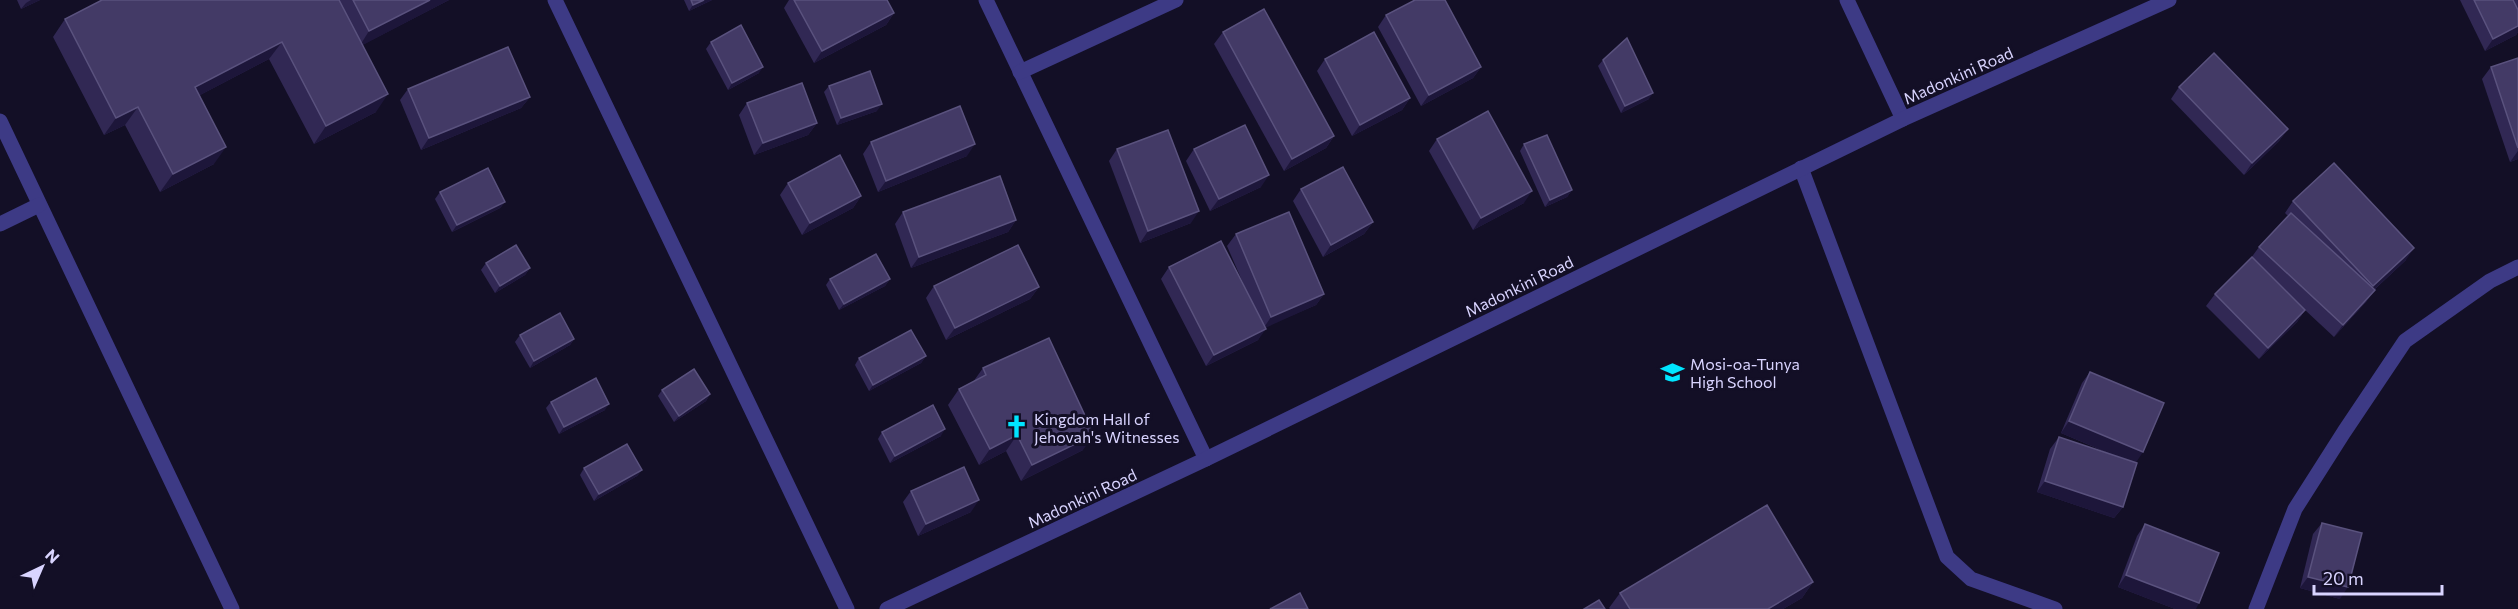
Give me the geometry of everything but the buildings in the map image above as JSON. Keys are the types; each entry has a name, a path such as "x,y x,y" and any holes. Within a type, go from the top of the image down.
{"street":[{"path":"555,0 847,609"},
{"path":"986,0 1206,459"},
{"path":"1020,72 1176,0"},
{"path":"1847,0 1903,119"},
{"name":"Madonkini Road","path":"887,609 1206,459 1903,119 2169,0"},
{"path":"0,121 232,609"},
{"path":"1801,168 1947,557 1971,579 2055,609"},
{"path":"0,224 39,205"},
{"path":"2256,609 2295,509 2405,341 2490,281 2518,267"}],"place":[{"name":"Mosi-oa-Tunya High School","path":"1672,372"},
{"name":"Kingdom Hall of Jehovah's Witnesses","path":"1016,427"}]}
